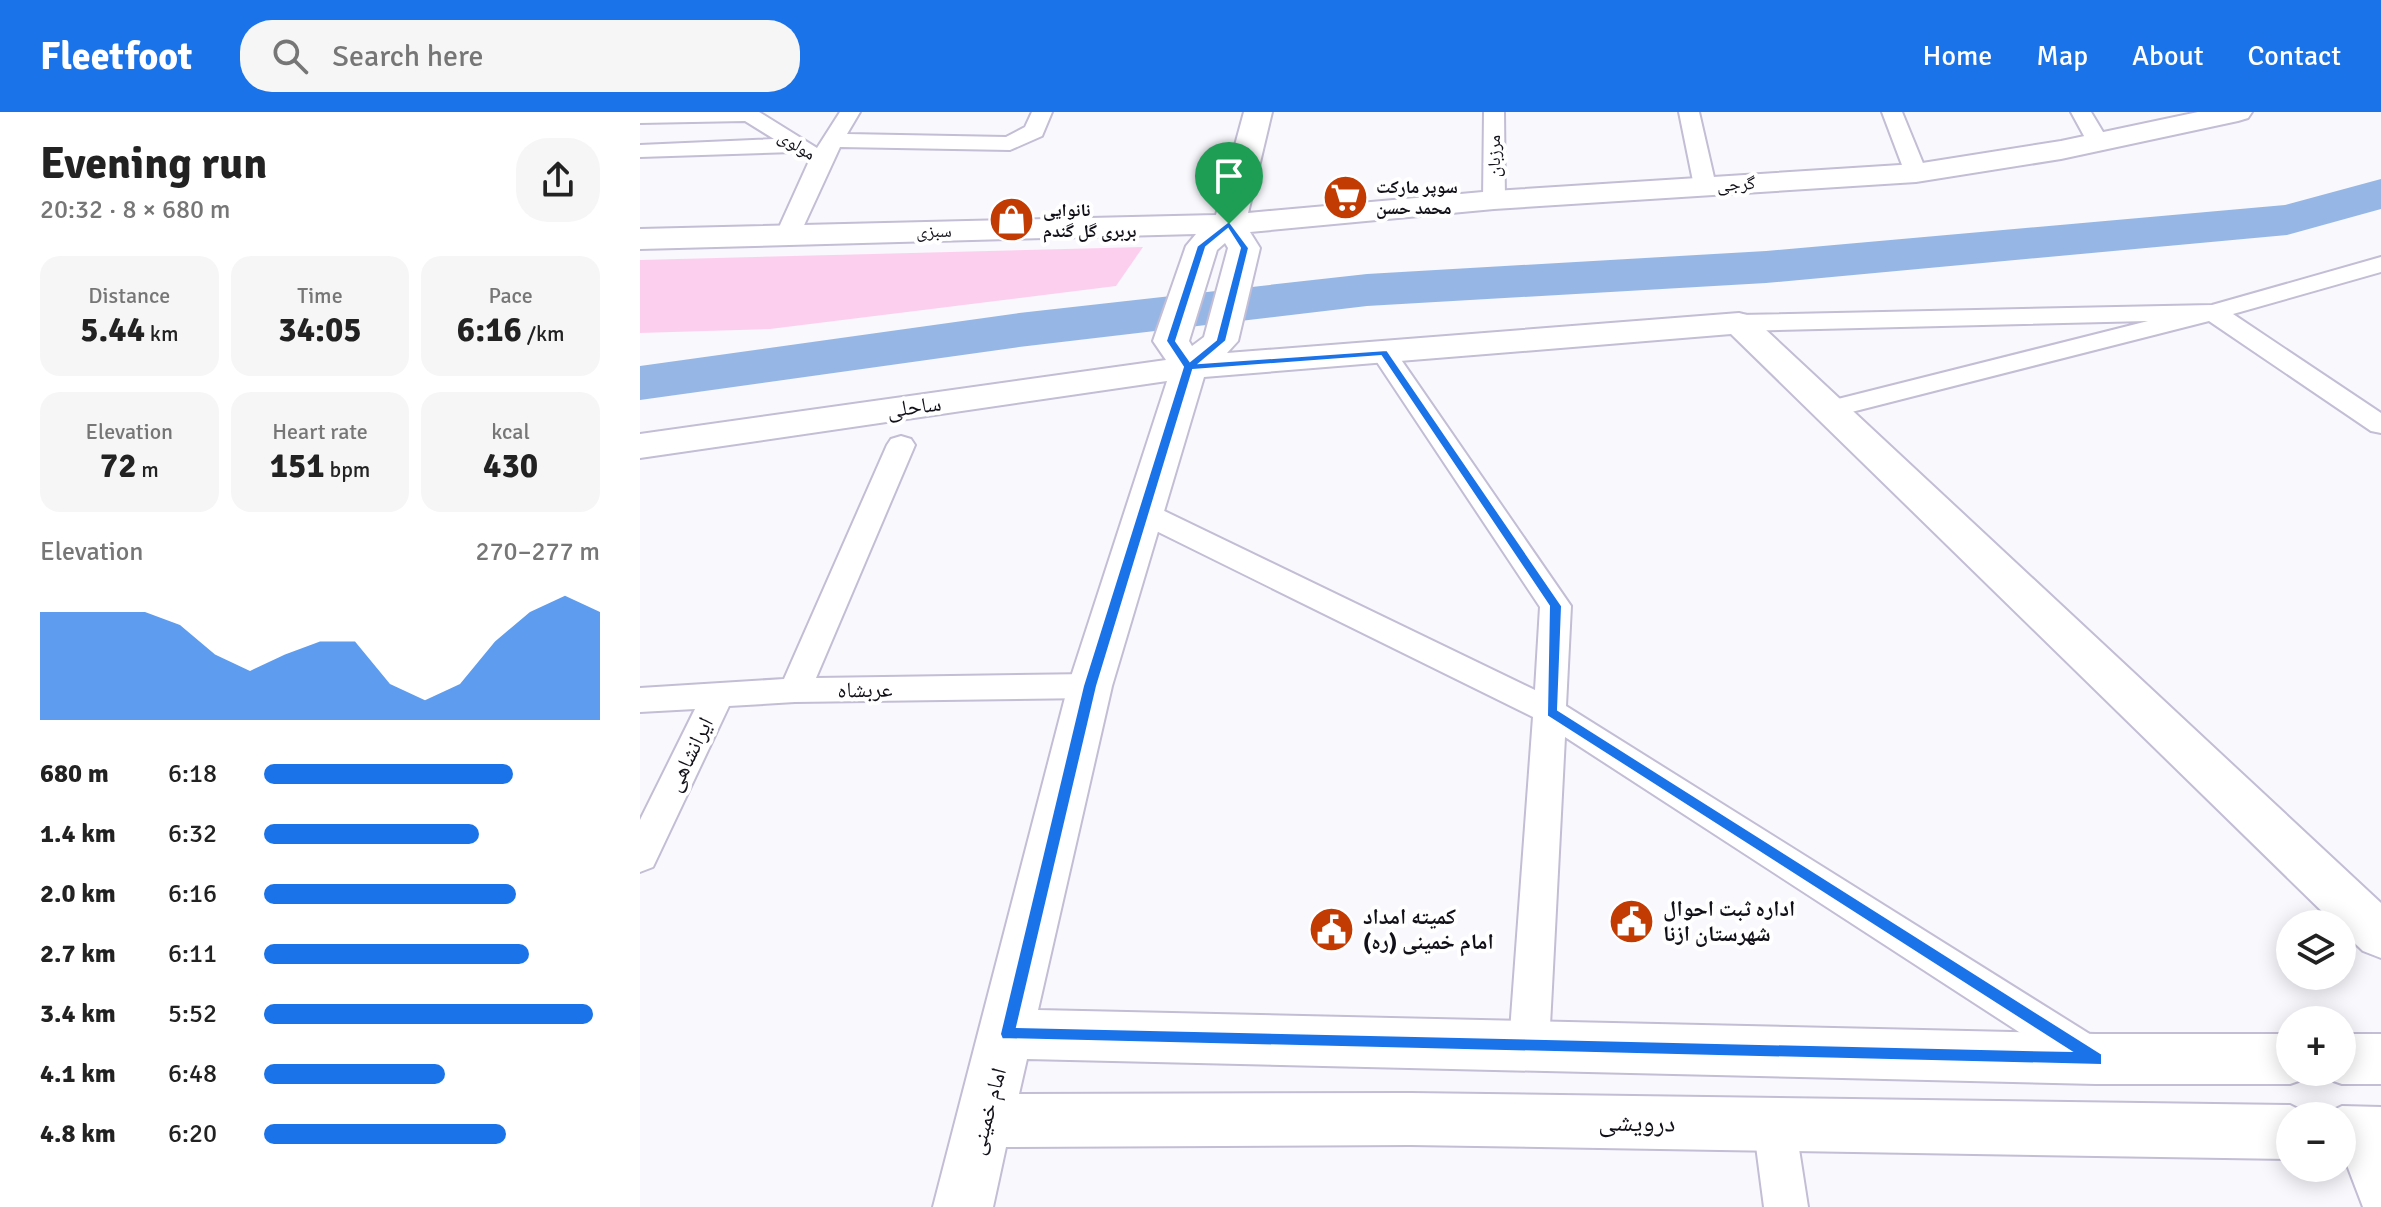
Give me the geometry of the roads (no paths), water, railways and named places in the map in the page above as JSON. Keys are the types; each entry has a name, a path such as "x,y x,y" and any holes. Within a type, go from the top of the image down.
{"main road":[{"path":"1193,350 1237,236 1258,112"},
{"name":"گرجی","path":"1237,236 1494,200 1916,173 2098,142 2238,112"},
{"name":"سبزی","path":"640,239 788,234 1237,236"},
{"path":"1193,350 1202,246 1237,236"},
{"path":"1739,323 2381,936"},
{"name":"ساحلی","path":"640,446 1193,350 1384,353 1739,323"},
{"name":"امام خمینی","path":"963,1207 1008,1034 1090,686 1193,350"},
{"path":"1008,1034 2096,1059 2276,1059"},
{"path":"2356,1059 2381,1059"},
{"name":"درویشی","path":"984,1121 1410,1119 2276,1132"}],"street":[{"path":"827,149 850,112"},
{"path":"827,149 1010,144 1034,131 1042,112"},
{"name":"مرزبان","path":"1494,112 1494,200"},
{"path":"1689,112 1705,186"},
{"path":"1892,112 1916,173"},
{"path":"2081,112 2098,142"},
{"path":"640,117 746,113"},
{"name":"مولوی","path":"746,113 798,145 827,149 788,234"},
{"path":"640,151 798,145"},
{"path":"1832,409 2213,312 2381,264"},
{"path":"1739,323 2213,312 2381,425"},
{"path":"1384,353 1556,606 1529,1045"},
{"path":"795,690 901,445"},
{"path":"1144,513 1551,712 2096,1059"},
{"name":"عربشاه","path":"640,700 795,690 1090,686"},
{"name":"ایرانشاهی","path":"640,857 718,694"},
{"path":"1774,1123 1786,1207"},
{"path":"2360,1134 2381,1199"}],"waterway":[{"path":"640,383 1019,330 1367,290 1766,267 2287,220 2381,194"}],"place":[{"name":"سوپر مارکت محمد حسن","path":"1345,197"},
{"name":"نانوایی بربری گل گندم","path":"1012,220"},
{"name":"اداره ثبت احوال شهرستان ازنا","path":"1632,921"},
{"name":"کمیته امداد امام خمینی (ره)","path":"1332,929"}]}
